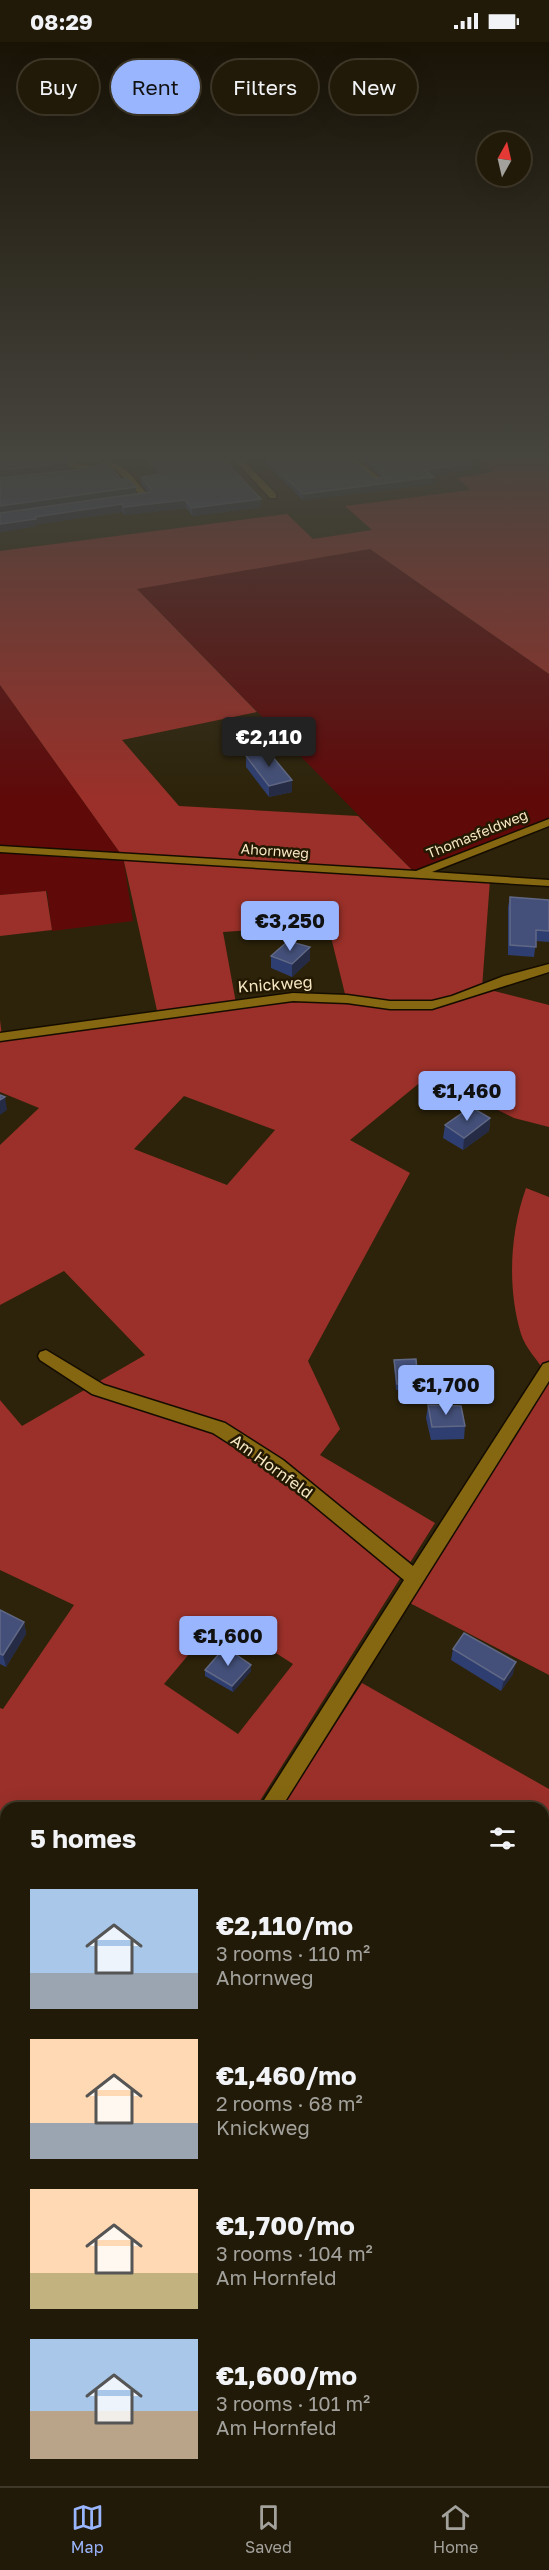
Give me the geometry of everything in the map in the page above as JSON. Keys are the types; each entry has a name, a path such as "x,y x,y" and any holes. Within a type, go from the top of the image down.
{"street":[{"name":"Thomasfeldweg","path":"417,875 549,822"},
{"name":"Ahornweg","path":"0,849 549,883"},
{"name":"Knickweg","path":"0,1037 293,997 347,999 390,1005 432,1005 456,999 508,979 549,968"},
{"name":"Am Hornfeld","path":"46,1356 98,1390 219,1428 277,1465 415,1578"},
{"path":"273,1802 549,1368"}],"shaded area":[{"path":"0,569 253,569 137,589 257,712 122,740 179,806 358,816 417,875 490,880 482,988 549,1005 549,1127 514,1118 428,1076 350,1140 410,1173 308,1361 340,1429 320,1455 435,1523 259,1802 0,1802 0,1708 3,1709 74,1605 0,1570 0,1400 22,1426 145,1355 64,1271 0,1305 0,1145 39,1108 0,1092 0,1020 2,1036 158,1015 123,857 0,685","holes":["328,925 346,998 236,1003 223,932","184,1096 275,1130 227,1185 134,1149","220,1617 293,1664 238,1734 164,1684"]},
{"path":"250,569 399,569 549,674 549,822 417,875 136,588"},
{"path":"399,569 549,569 549,674"},
{"path":"0,685 123,857 133,921 52,931 47,891 0,895"},
{"path":"46,891 52,930 0,936 0,895"},
{"path":"526,1188 549,1197 549,1675 402,1599 546,1373 523,1339 514,1298 512,1260 516,1223"},
{"path":"362,1683 549,1789 549,1802 285,1802"}],"building":[{"path":"267,750 292,780 269,786 246,756"},
{"path":"510,897 549,900 549,931 536,930 536,947 510,945"},
{"path":"288,941 310,947 292,964 271,956"},
{"path":"471,1107 490,1118 464,1138 445,1125"},
{"path":"416,1359 418,1384 397,1384 394,1360"},
{"path":"428,1405 461,1406 465,1426 432,1427"},
{"path":"0,1610 24,1622 3,1655 0,1654"},
{"path":"464,1633 516,1662 504,1680 453,1649"},
{"path":"225,1647 251,1665 232,1686 205,1670"}]}
